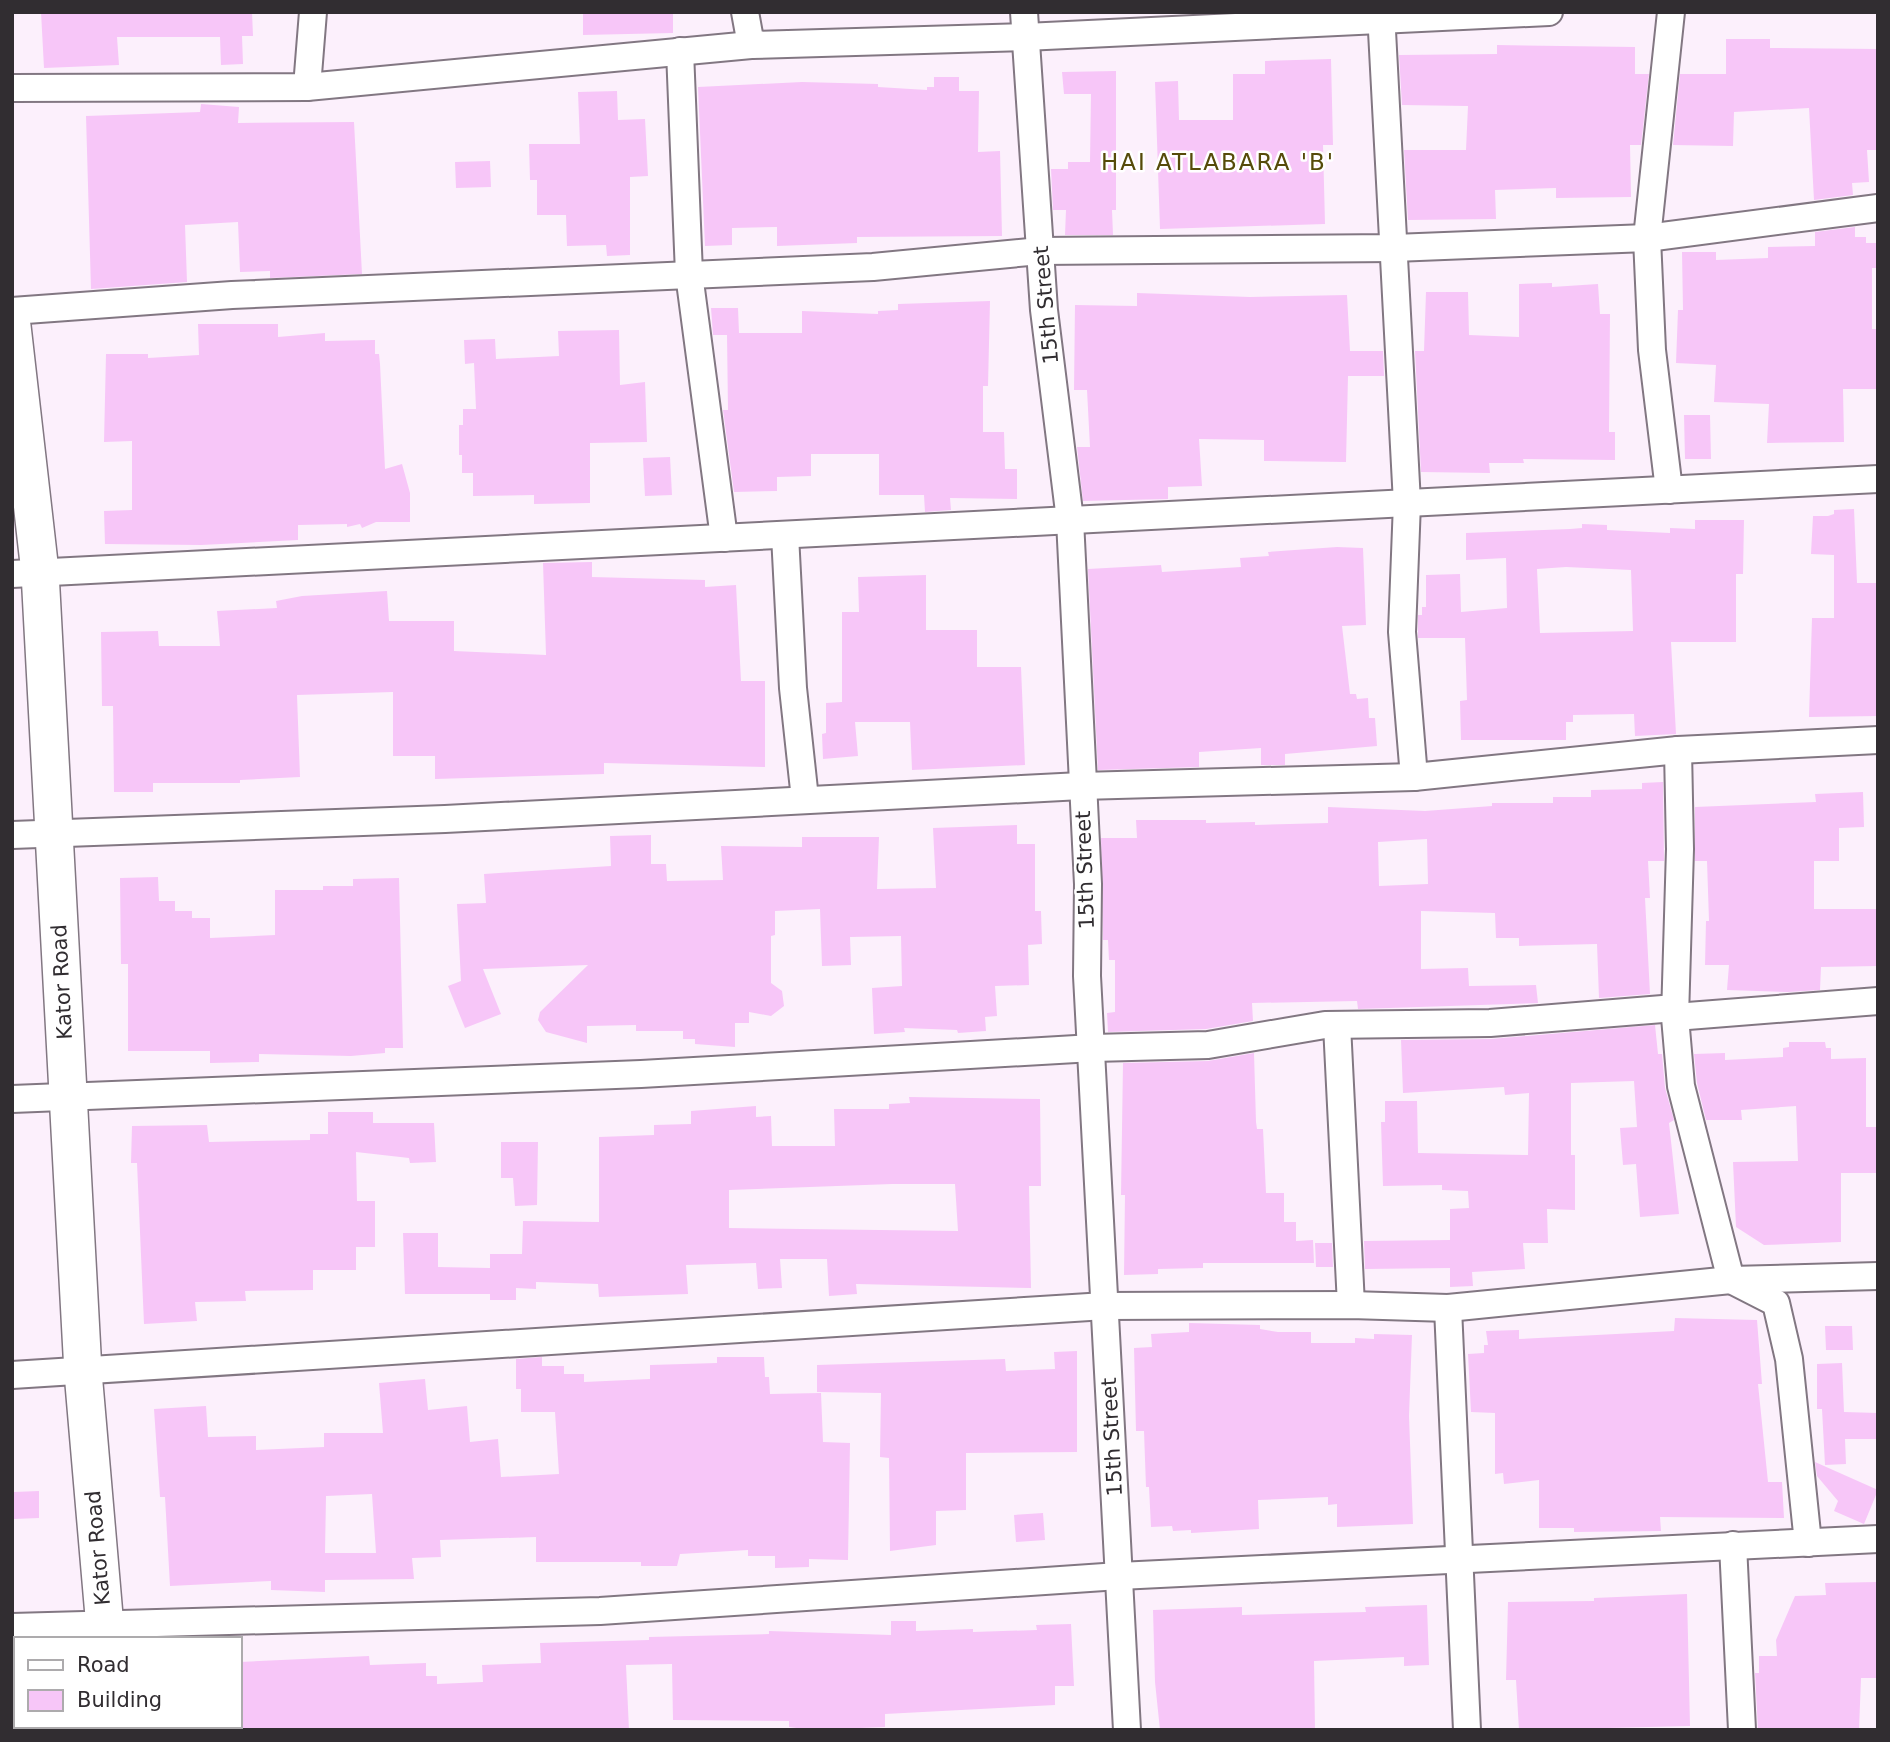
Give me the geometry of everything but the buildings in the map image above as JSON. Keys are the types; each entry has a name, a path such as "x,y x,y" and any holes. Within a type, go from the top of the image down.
{"main road":[{"name":"Kator Road","path":"12,326 26,573 54,834 83,1372 105,1632"}],"street":[{"path":"307,87 313,12"},
{"path":"745,12 751,45"},
{"path":"12,88 307,87 680,51 1025,25 1549,12"},
{"path":"1669,490 1652,350 1647,238 1671,12"},
{"path":"1382,17 1407,503 1402,632 1414,777"},
{"name":"15th Street","path":"1025,25 1044,310 1070,520 1105,1306 1128,1730"},
{"path":"680,51 690,274 724,538"},
{"path":"12,311 232,295 873,267 1041,251 1394,248 1647,238 1878,208"},
{"path":"26,573 1878,479"},
{"path":"785,535 793,688 805,799"},
{"path":"12,835 446,819 1081,786 1414,777 1678,750 1878,740"},
{"path":"1678,750 1680,849 1675,1013 1681,1086 1731,1280 1776,1303 1789,1359 1808,1543"},
{"path":"12,1100 641,1074 1093,1048 1208,1045 1337,1025 1490,1023 1878,1001"},
{"path":"1337,1025 1351,1305"},
{"path":"12,1375 1105,1306 1351,1305 1448,1308 1731,1280 1878,1276"},
{"path":"1448,1308 1467,1730"},
{"path":"12,1627 105,1632 600,1611 1119,1576 1878,1539"},
{"path":"1733,1545 1742,1730"}],"district":[{"name":"HAI ATLABARA 'B'","path":"1218,162"}]}
